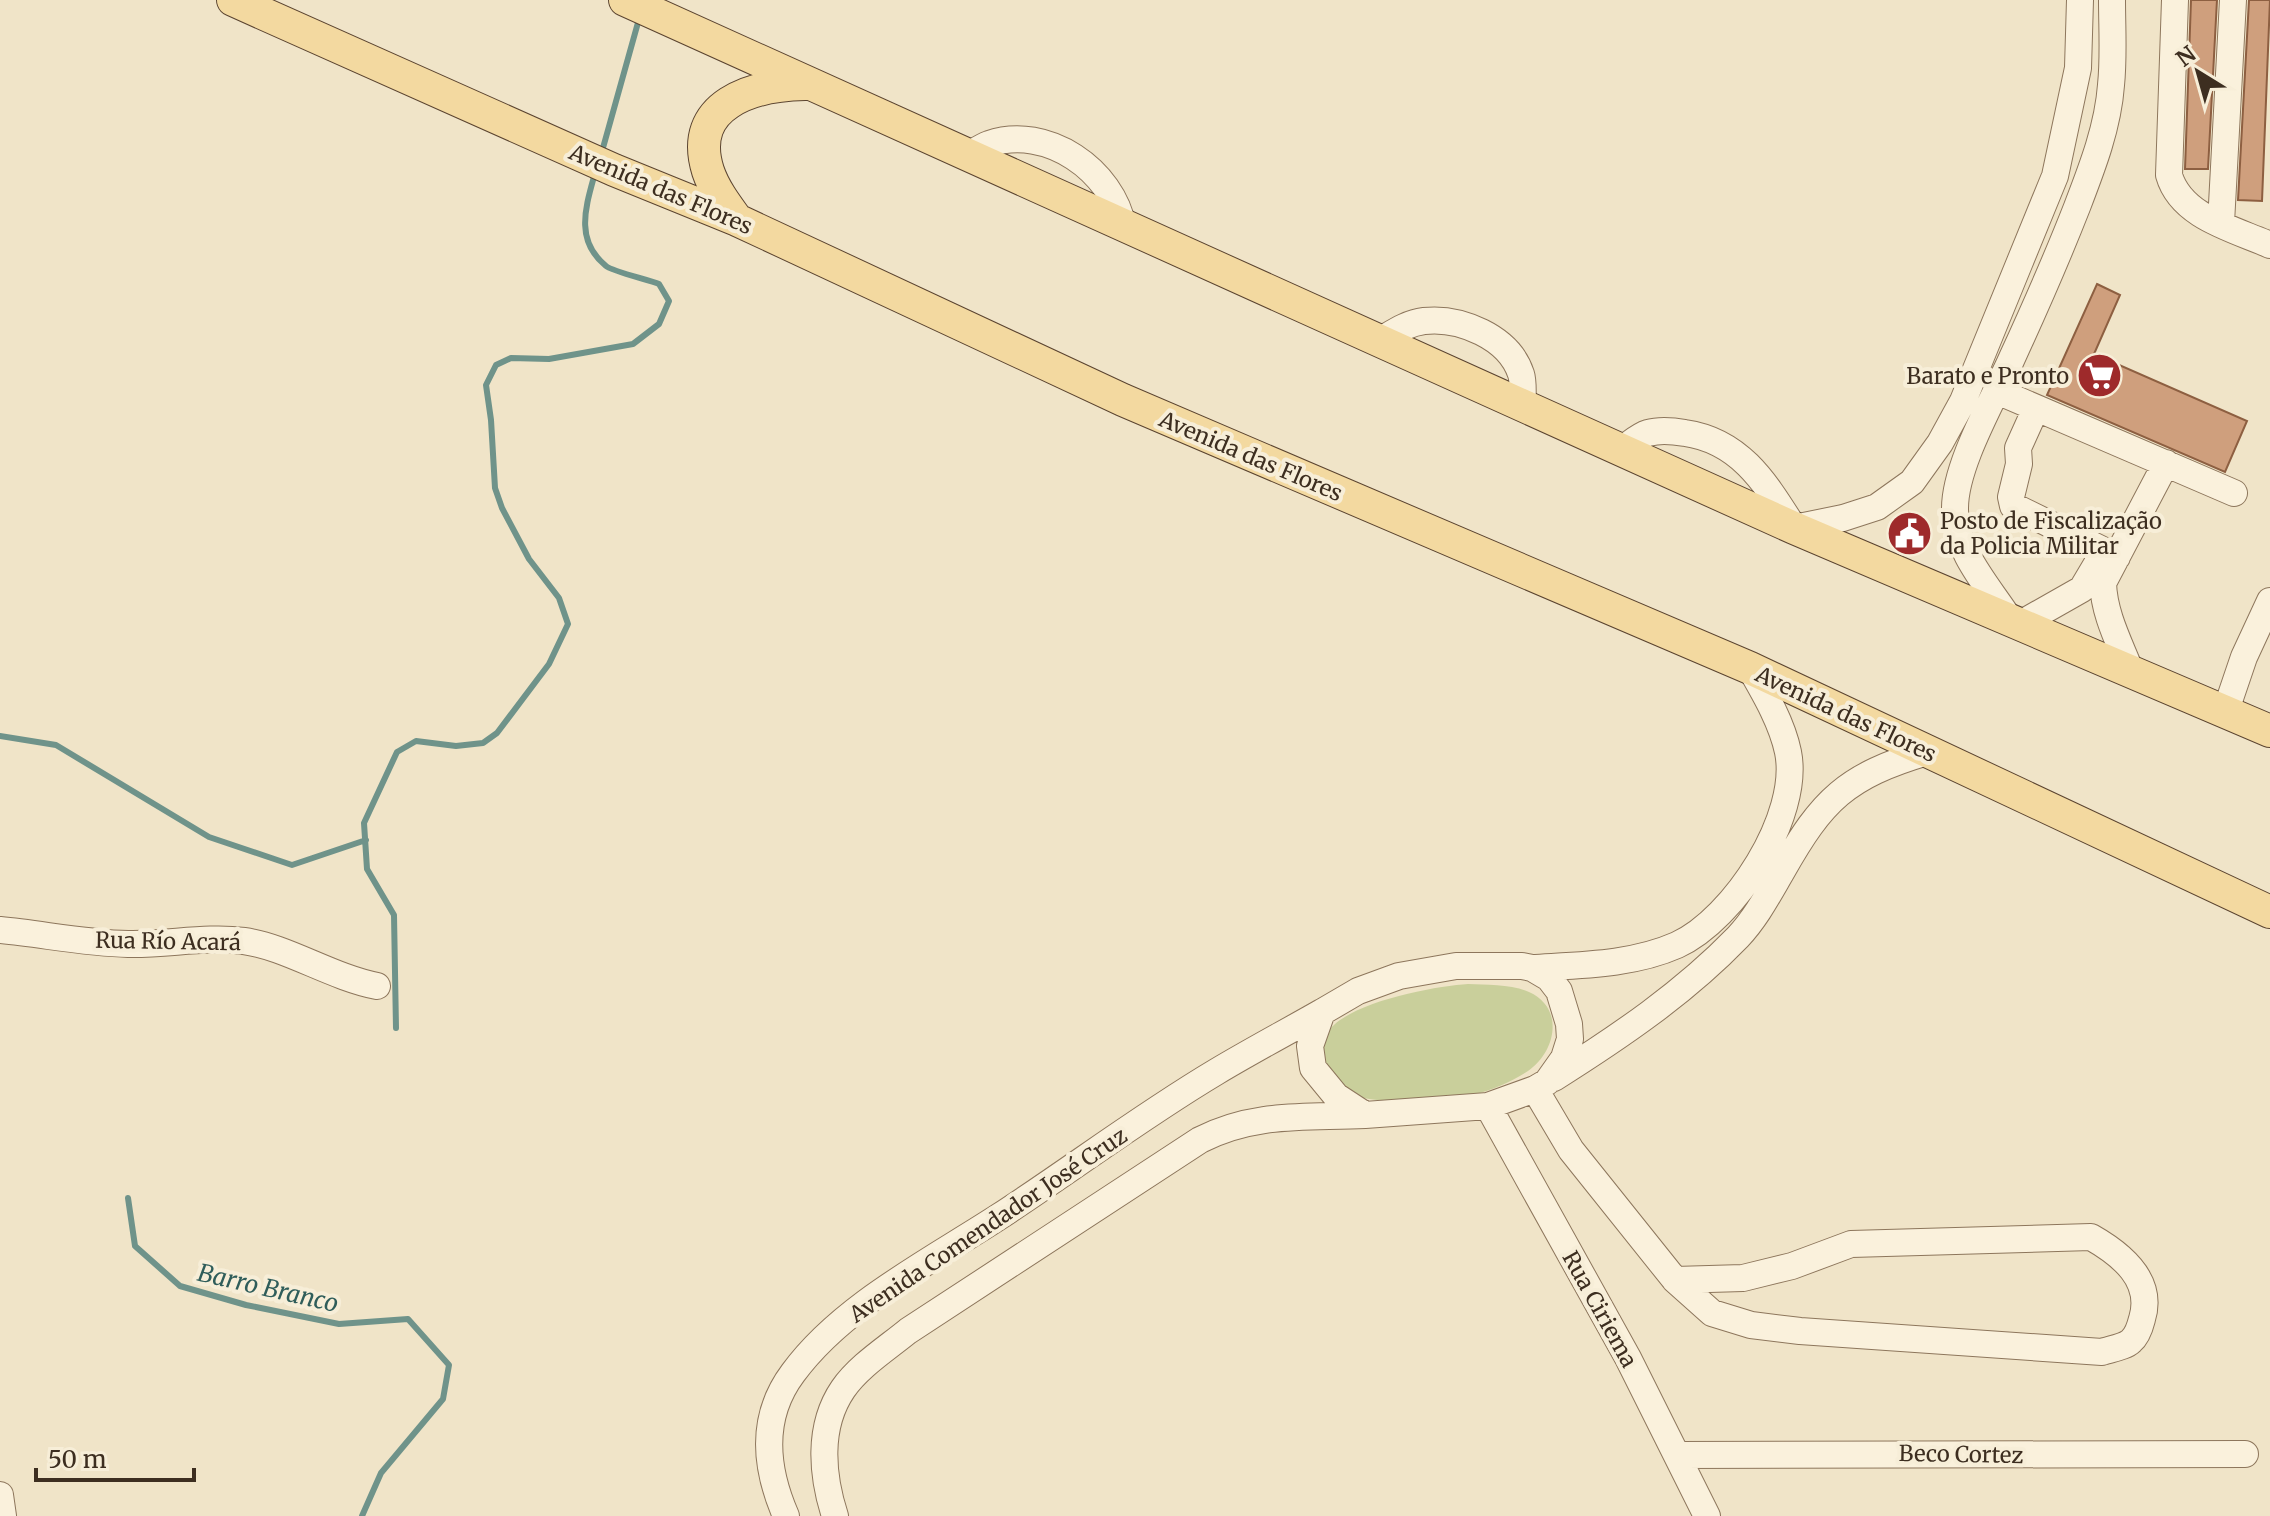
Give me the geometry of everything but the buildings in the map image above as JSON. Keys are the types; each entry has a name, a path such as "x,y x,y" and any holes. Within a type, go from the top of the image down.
{"main road":[{"name":"Avenida das Flores","path":"233,0 614,170 737,220 1123,400 1750,668 2263,906"},
{"path":"625,0 805,84 1794,528 2270,731"},
{"path":"737,220 708,172 704,151 711,121 723,105 741,94 780,84 805,84"}],"street":[{"path":"1621,450 1647,433 1664,431 1714,440 1737,454 1757,472 1794,528 1877,507 1912,482 1940,443 1963,401 2055,176 2078,68 2080,0"},
{"path":"2111,554 2082,589 2015,620 1971,562 1959,533 1955,490 2052,273 2100,142 2111,86 2112,0"},
{"path":"2175,0 2169,175 2176,192 2187,205 2270,245"},
{"path":"2221,223 2233,0"},
{"path":"967,156 990,144 1008,141 1035,143 1062,150 1103,181 1120,210 1123,227"},
{"path":"1379,341 1408,325 1423,321 1455,322 1471,327 1495,341 1514,362 1521,375 1523,405"},
{"path":"1997,391 2234,493"},
{"path":"2036,408 2018,448 2019,464 2011,497 2013,506 2111,554"},
{"path":"2130,670 2103,597 2103,583 2111,554 2158,460"},
{"path":"2226,710 2244,657 2270,601"},
{"path":"1532,968 1601,963 1644,956 1675,946 1712,923 1734,899 1770,841 1788,784 1788,754 1784,739 1750,668"},
{"path":"1541,1086 1631,1029 1708,966 1739,936 1759,911 1817,814 1835,796 1884,766 1927,752"},
{"name":"Rua Río Acará","path":"0,930 124,944 211,939 248,941 336,976 377,986"},
{"name":"Avenida Comendador José Cruz","path":"778,1514 767,1453 775,1408 792,1374 820,1342 873,1299 1181,1094 1358,991 1399,976 1456,966 1532,968"},
{"path":"1532,968 1549,978 1559,991 1569,1024 1570,1039 1564,1058 1541,1086"},
{"path":"1322,1012 1310,1046 1313,1068 1336,1096 1365,1115"},
{"path":"1541,1086 1571,1150 1675,1280 1712,1313 1751,1325 1800,1331 2102,1352 2130,1343 2139,1330 2146,1309 2143,1286 2134,1270 2113,1250 2091,1237 1851,1244 1792,1266 1743,1278 1675,1280"},
{"name":"Avenida Comendador José Cruz","path":"835,1516 823,1459 828,1424 842,1390 867,1363 908,1331 1200,1140 1221,1129 1279,1116 1365,1115 1488,1106 1541,1086"},
{"name":"Rua Ciriema","path":"1488,1106 1628,1358 1707,1516"},
{"name":"Beco Cortez","path":"1678,1455 2245,1454"},
{"path":"0,1495 3,1516"}],"green space":[{"path":"1468,984 1522,989 1540,999 1548,1008 1552,1019 1550,1042 1538,1063 1528,1071 1487,1091 1464,1097 1393,1102 1348,1095 1319,1059 1326,1035 1350,1014 1391,998"}],"waterway":[{"path":"601,155 639,19"},
{"path":"396,1028 394,915 367,869 364,823 397,752 416,741 456,746 483,743 497,733 549,664 568,624 559,598 529,559 495,488 486,385 496,365 511,358 549,359 633,344 659,324 669,301 659,284 609,268 596,256 586,234 585,222 595,173"},
{"path":"0,736 56,745 209,837 292,865 366,840"},
{"name":"Barro Branco","path":"128,1198 135,1246 180,1286 246,1305 339,1324 408,1319 449,1365 443,1399 381,1473 362,1516"}],"place":[{"name":"Barato e Pronto","path":"2100,376"},
{"name":"Posto de Fiscalização da Policia Militar","path":"1909,534"}]}
